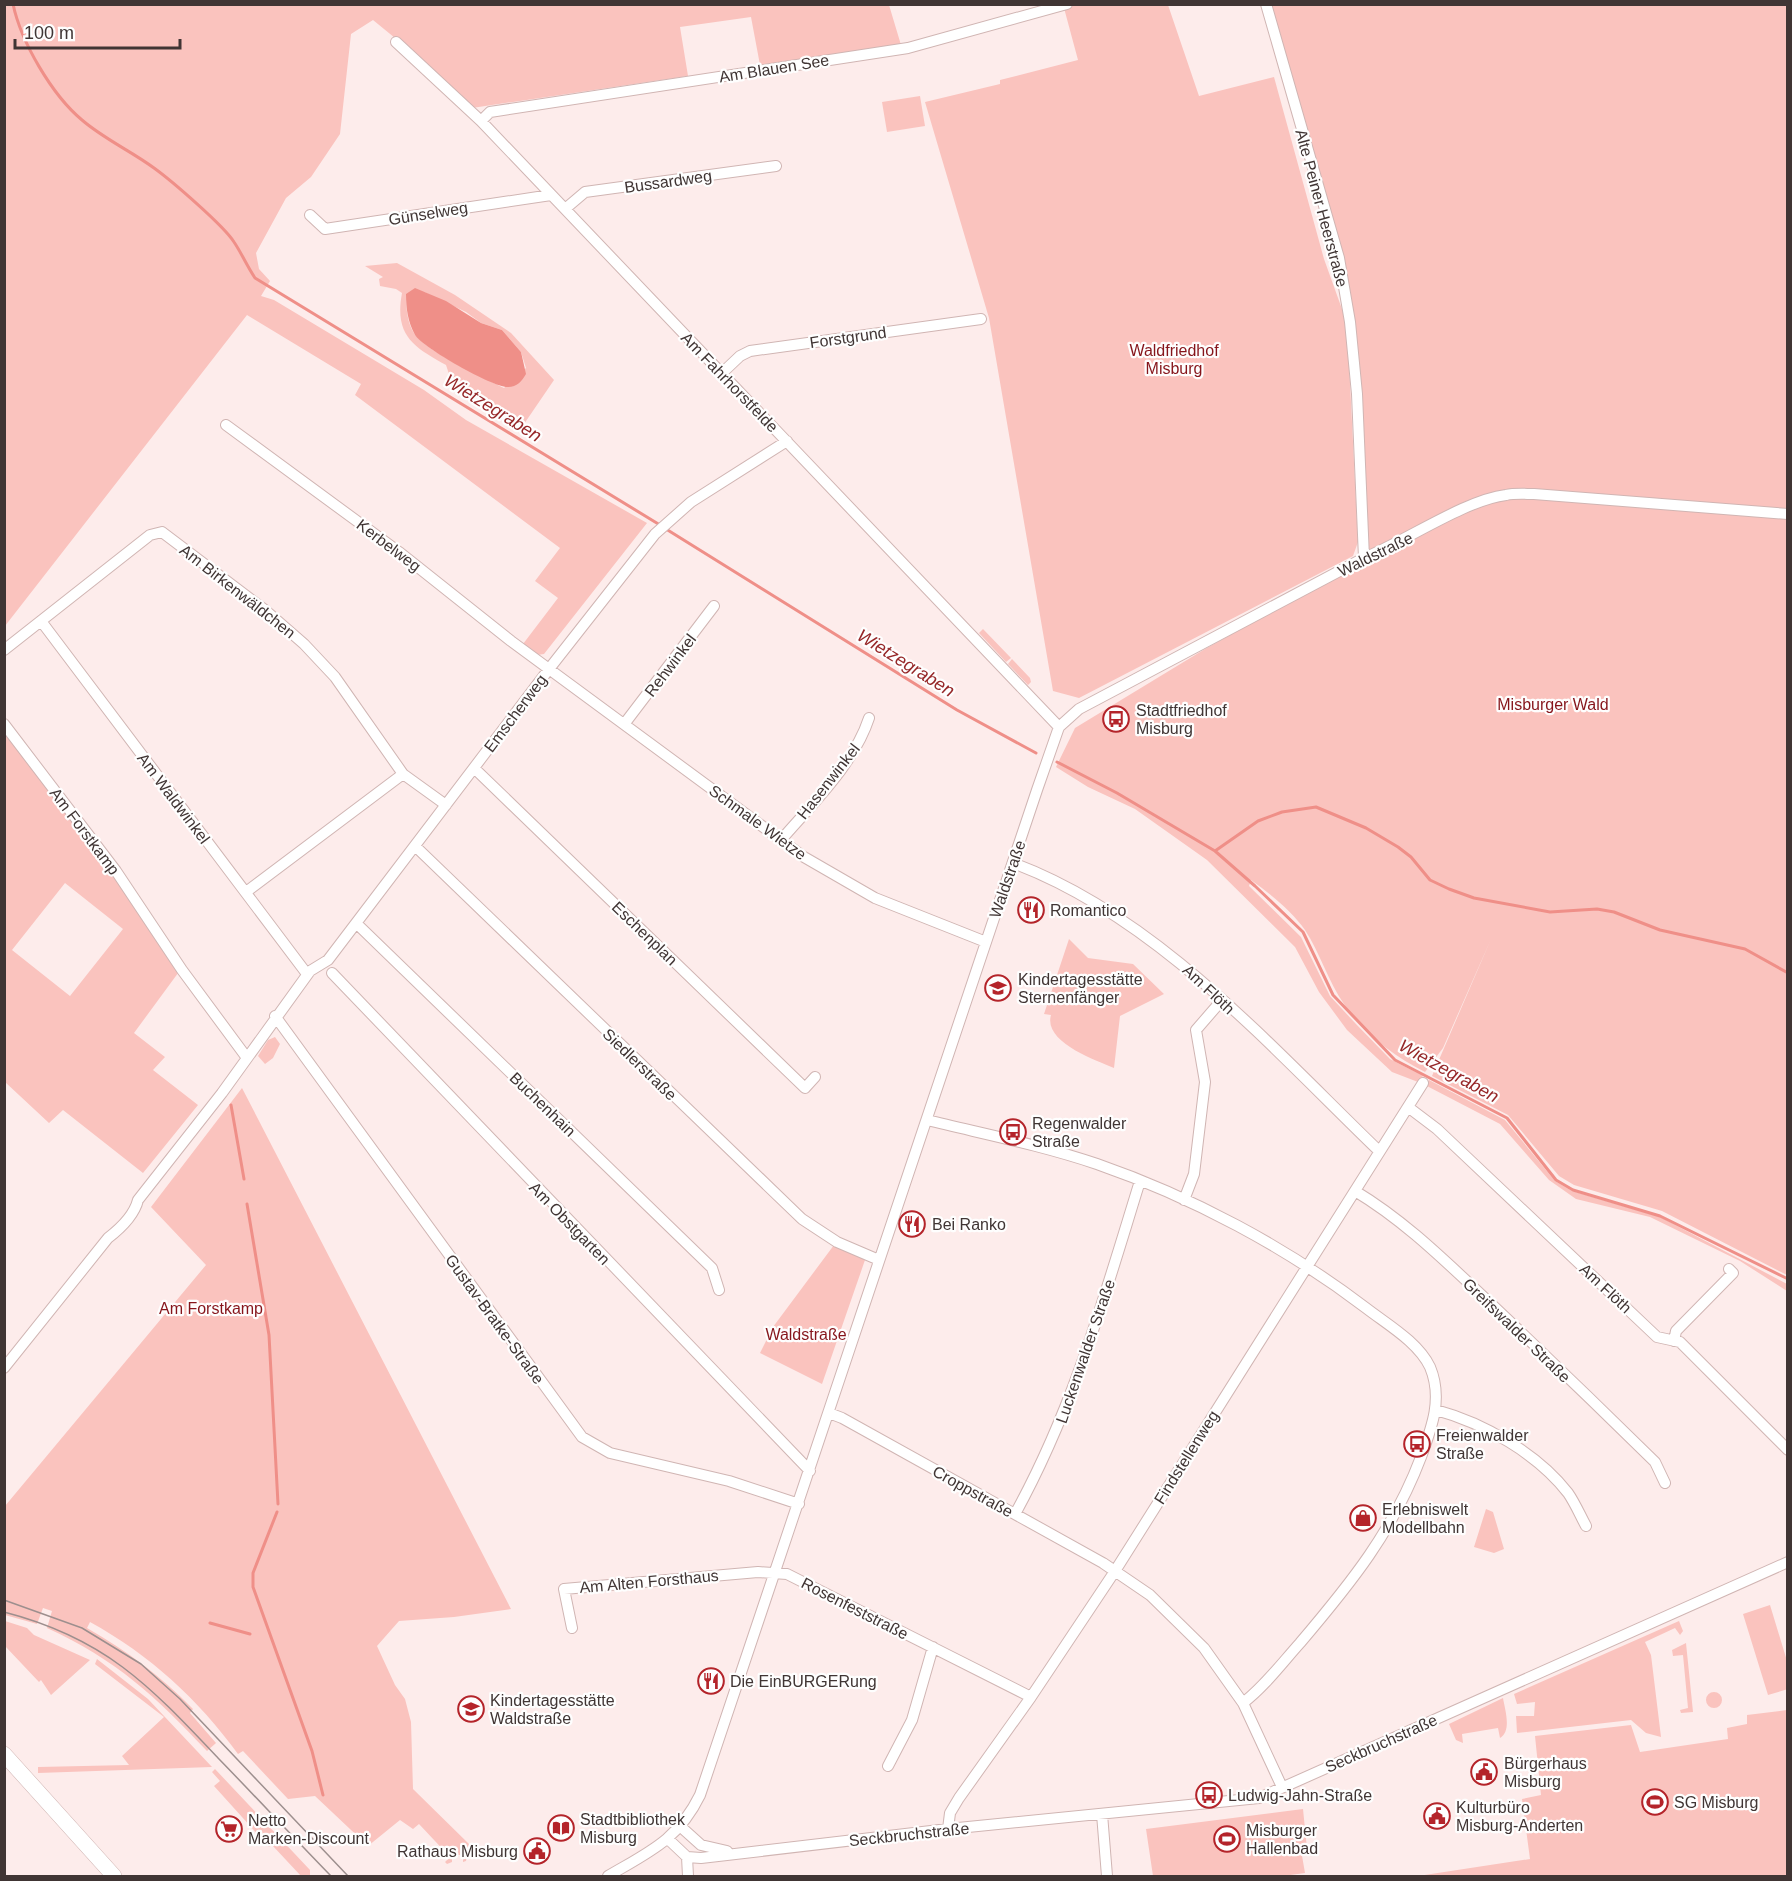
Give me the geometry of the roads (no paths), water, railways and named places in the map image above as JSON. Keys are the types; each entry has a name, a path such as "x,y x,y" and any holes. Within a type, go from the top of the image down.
{"main road":[{"path":"6,1759 114,1876"}],"street":[{"name":"Am Blauen See","path":"480,121 490,112 908,48 1067,4"},
{"name":"Alte Peiner Heerstraße","path":"1266,4 1341,268 1350,322 1357,394 1364,558"},
{"name":"Am Fahrhorstfelde","path":"396,42 480,121 1059,727"},
{"name":"Bussardweg","path":"565,209 585,192 776,166"},
{"name":"Günselweg","path":"310,215 326,229 551,195"},
{"name":"Forstgrund","path":"722,373 750,351 981,319"},
{"name":"Kerbelweg","path":"226,425 399,552 549,669"},
{"name":"Emscherweg","path":"275,1016 307,974 328,960 357,924 549,669 658,531 721,480 787,441"},
{"name":"Waldstraße","path":"608,1876 668,1839 681,1827 700,1795 1059,727 1079,709 1364,558 1389,548 1479,502 1505,495 1534,494 1788,514"},
{"name":"Am Birkenwäldchen","path":"41,621 150,535 162,532 269,613 304,644 335,677 403,774 446,804"},
{"name":"Rehwinkel","path":"625,723 714,606"},
{"path":"4,650 41,621"},
{"name":"Am Waldwinkel","path":"41,621 307,974"},
{"name":"Schmale Wietze","path":"549,669 828,872 875,898 986,942"},
{"name":"Hasenwinkel","path":"781,840 847,759 864,734 869,718"},
{"name":"Am Forstkamp","path":"4,724 116,871 182,970 247,1058"},
{"name":"Eschenplan","path":"474,768 805,1088 816,1077"},
{"path":"246,892 403,774"},
{"name":"Siedlerstraße","path":"415,846 801,1219 837,1242 879,1260"},
{"name":"Am Flöth","path":"1013,863 1072,890 1185,966 1379,1150"},
{"name":"Buchenhain","path":"357,924 712,1268 719,1290"},
{"name":"Am Obstgarten","path":"332,973 810,1471"},
{"path":"1184,1200 1194,1174 1205,1082 1196,1030 1222,1000"},
{"path":"6,1362 108,1238 121,1228 136,1208 138,1200 247,1058 275,1016"},
{"name":"Gustav-Bratke-Straße","path":"275,1016 582,1437 610,1453 729,1481 799,1504"},
{"name":"Findstellenweg","path":"948,1829 950,1813 959,1798 1031,1697 1115,1571 1423,1083"},
{"name":"Am Flöth","path":"1408,1107 1437,1129 1657,1336 1680,1342 1788,1450"},
{"path":"927,1120 1056,1151 1140,1181 1184,1200 1307,1267 1352,1297 1415,1346 1430,1367 1435,1385 1436,1410 1413,1480 1376,1548 1336,1602 1266,1681 1243,1703"},
{"name":"Luckenwalder Straße","path":"1016,1514 1050,1448 1076,1385 1140,1181"},
{"name":"Greifswalder Straße","path":"1355,1191 1389,1210 1527,1337 1655,1462 1665,1483"},
{"path":"1674,1341 1676,1331 1733,1273 1729,1269"},
{"path":"1436,1410 1476,1425 1536,1462 1569,1495 1586,1526"},
{"name":"Croppstraße","path":"829,1413 1016,1514 1115,1571 1150,1595 1204,1648 1243,1703 1282,1787"},
{"name":"Seckbruchstraße","path":"687,1857 717,1857 735,1853 948,1829 1250,1800 1788,1562"},
{"name":"Am Alten Forsthaus","path":"572,1628 564,1589 758,1572 776,1573"},
{"name":"Rosenfeststraße","path":"776,1573 787,1574 1031,1697"},
{"path":"888,1766 912,1720 933,1647"},
{"path":"1102,1814 1107,1876"},
{"name":"Seckbruchstraße","path":"681,1827 701,1845 735,1853"},
{"path":"668,1839 687,1857 688,1876"}],"waterway":[{"name":"Wietzegraben","path":"13,4 30,51 60,97 82,120 154,168 197,204 237,246 255,278 660,525"},
{"name":"Wietzegraben","path":"666,529 957,710 1036,753"},
{"name":"Wietzegraben","path":"1057,762 1117,793 1215,851 1303,932 1333,995 1395,1060 1507,1118 1556,1180 1573,1190 1660,1216 1788,1279"},
{"path":"1215,851 1258,821 1282,812 1316,807 1366,828 1411,857 1430,880 1474,898 1550,912 1597,909 1614,912 1660,930 1745,949 1788,973"},
{"path":"231,1105 244,1179"},
{"path":"247,1204 269,1335 278,1504"},
{"path":"277,1512 253,1573 253,1587 312,1751 323,1795"},
{"path":"210,1623 250,1634"}],"tram line":[{"path":"4,1600 82,1628 141,1664 180,1699 348,1876"},
{"path":"4,1612 70,1636 98,1650 123,1667 170,1708 331,1876"}],"place":[{"name":"Stadtfriedhof Misburg","path":"1116,719"},
{"name":"Romantico","path":"1031,910"},
{"name":"Kindertagesstätte Sternenfänger","path":"998,988"},
{"name":"Regenwalder Straße","path":"1013,1132"},
{"name":"Bei Ranko","path":"912,1224"},
{"name":"Freienwalder Straße","path":"1417,1444"},
{"name":"Erlebniswelt Modellbahn","path":"1363,1518"},
{"name":"Die EinBURGERung","path":"711,1681"},
{"name":"Kindertagesstätte Waldstraße","path":"471,1709"},
{"name":"Bürgerhaus Misburg","path":"1484,1772"},
{"name":"Ludwig-Jahn-Straße","path":"1209,1795"},
{"name":"SG Misburg","path":"1655,1802"},
{"name":"Kulturbüro Misburg-Anderten","path":"1437,1816"},
{"name":"Stadtbibliothek Misburg","path":"561,1828"},
{"name":"Netto Marken-Discount","path":"229,1829"},
{"name":"Misburger Hallenbad","path":"1227,1839"},
{"name":"Rathaus Misburg","path":"537,1851"}],"park label":[{"name":"Waldfriedhof Misburg","path":"1174,359"},
{"name":"Misburger Wald","path":"1553,704"}]}
